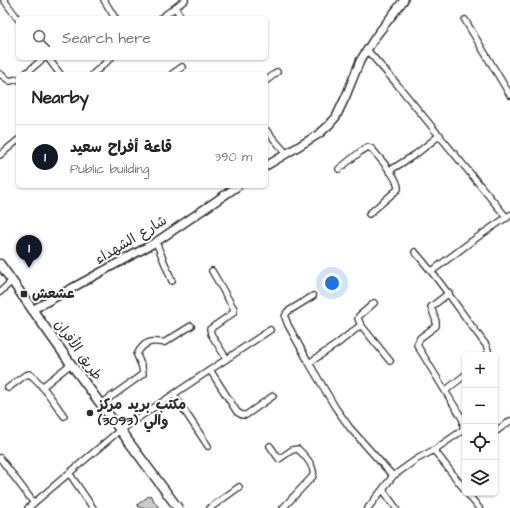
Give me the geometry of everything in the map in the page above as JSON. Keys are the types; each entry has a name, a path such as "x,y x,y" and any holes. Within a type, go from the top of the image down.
{"main road":[{"name":"طريق الأفران","path":"0,264 71,364 178,508"}],"street":[{"path":"4,0 16,16"},
{"path":"104,0 114,16"},
{"path":"164,16 185,0"},
{"path":"268,165 319,134 336,117 360,61 376,36 404,0"},
{"path":"175,8 181,16"},
{"path":"465,20 510,95"},
{"path":"367,50 508,217 472,241 432,271"},
{"path":"28,72 42,60"},
{"path":"50,60 58,72"},
{"path":"95,72 109,60"},
{"path":"175,72 182,67"},
{"path":"268,79 277,72"},
{"path":"0,74 10,80 16,79"},
{"path":"268,132 286,154"},
{"path":"389,171 416,154 440,135"},
{"path":"0,155 16,142"},
{"path":"339,169 368,147 372,149 398,184 398,189 369,214"},
{"name":"شارع الشهداء","path":"32,310 156,242 235,188"},
{"path":"156,242 172,281"},
{"path":"415,252 449,293 486,345 488,352"},
{"path":"212,271 234,309 233,313 210,329 211,334 226,358"},
{"path":"0,292 12,281"},
{"path":"449,293 431,307 436,321 436,326 420,338 417,343 418,348 463,420 463,424"},
{"path":"313,296 287,312 285,317 288,325 335,407 350,428 393,476"},
{"path":"374,303 359,316 358,320 390,361"},
{"path":"309,363 361,325"},
{"path":"101,404 143,374 142,367 136,355 139,349 152,342 165,342 191,326"},
{"path":"28,508 120,430 270,330"},
{"path":"42,387 71,364"},
{"path":"210,370 237,412 242,416 273,396"},
{"path":"8,388 29,374 42,387 64,416"},
{"path":"445,391 462,377"},
{"path":"174,395 208,446"},
{"path":"498,430 510,421"},
{"path":"368,508 393,476 417,459 462,433"},
{"path":"270,446 279,458 282,458 292,450 298,449 310,463 313,470 312,476 283,508"},
{"path":"434,450 462,486"},
{"path":"0,458 34,503"},
{"path":"69,474 93,508"},
{"path":"210,508 239,487"},
{"path":"382,490 396,508"},
{"path":"469,496 479,508"}],"building":[{"path":"150,495 159,508 140,508 137,505"}],"place":[{"name":"قاعة أفراح سعيد","path":"29,268"},
{"name":"عشعش","path":"24,294"},
{"name":"مكتب بريد مركز والي (3093)","path":"90,413"}]}
